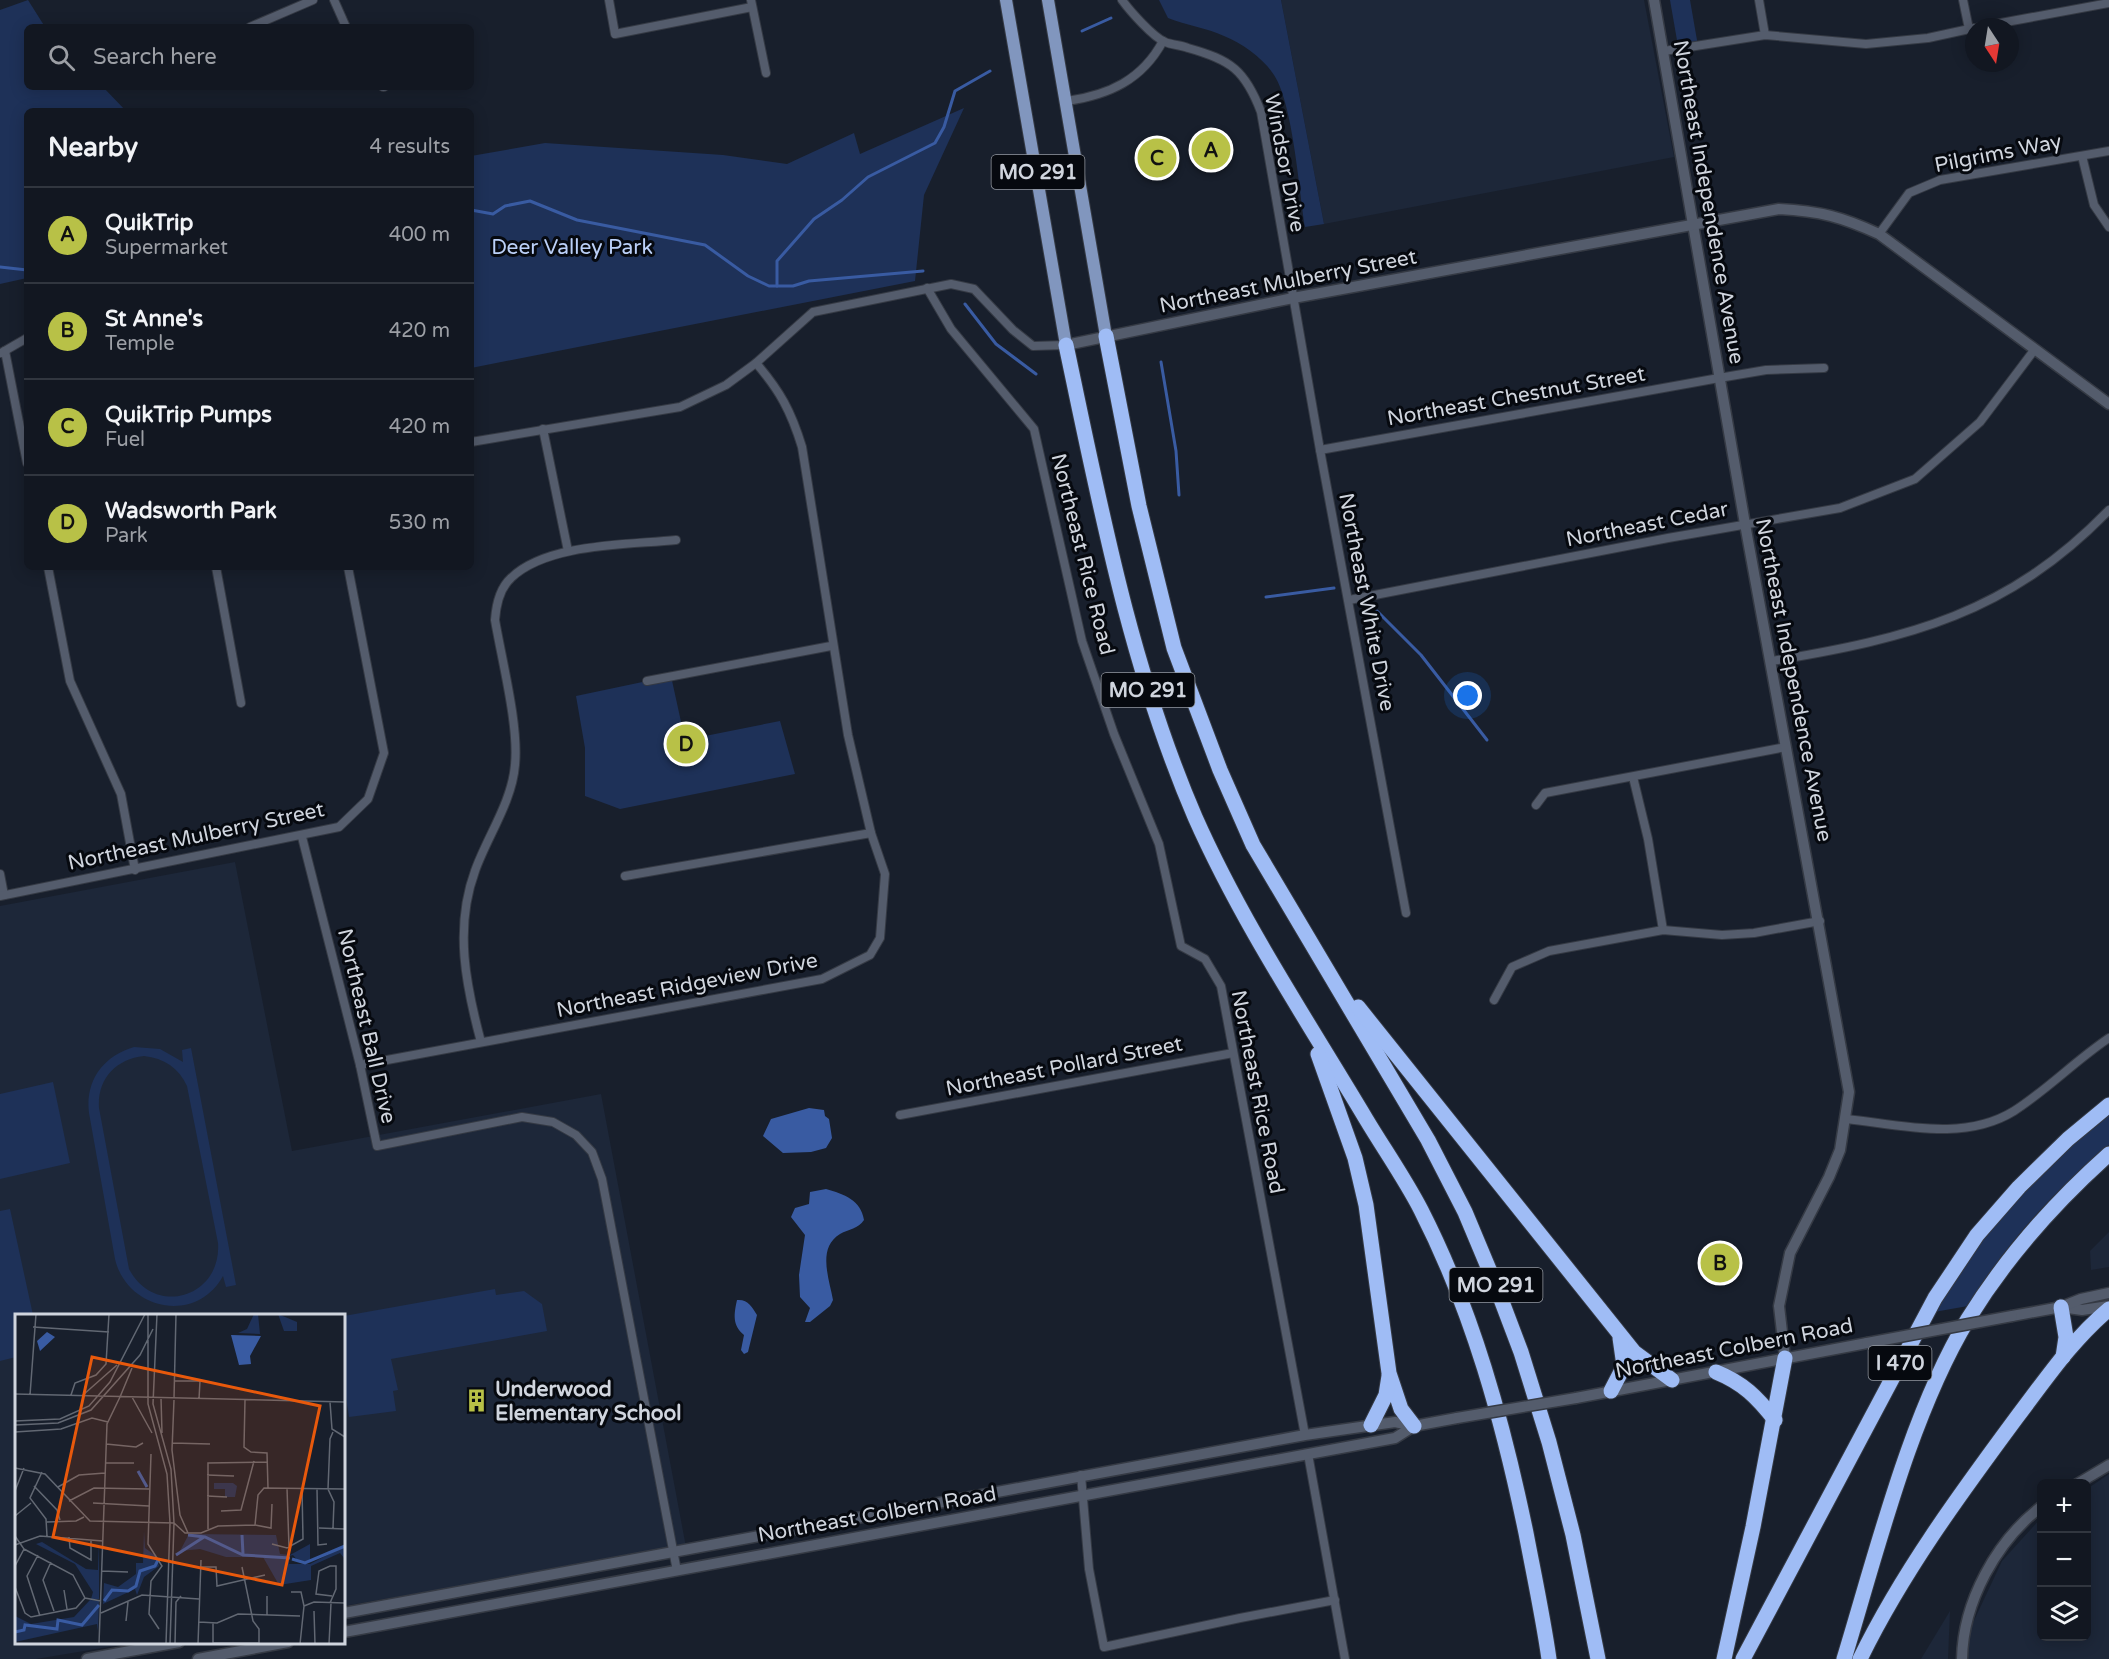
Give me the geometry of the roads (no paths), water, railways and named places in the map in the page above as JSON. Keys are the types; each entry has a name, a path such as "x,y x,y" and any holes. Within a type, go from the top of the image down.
{"highway":[{"name":"MO 291","path":"1106,336 1138,506 1174,648 1220,770 1253,845 1310,945 1428,1140 1465,1212 1497,1286 1521,1352 1549,1442 1573,1535 1598,1659"},
{"name":"MO 291","path":"1066,345 1117,584 1140,668 1167,744 1196,817 1239,906 1421,1209 1455,1285 1483,1360 1504,1433 1545,1626 1549,1659"},
{"path":"1310,945 1619,1334 1634,1352 1672,1380"},
{"path":"1300,1009 1330,1082 1355,1158 1375,1256 1389,1373 1401,1409 1414,1426"},
{"name":"I 470","path":"1743,1659 1935,1298 1971,1244 2019,1187 2068,1139 2109,1105"},
{"name":"I 470","path":"1844,1659 1900,1478 1946,1359 1992,1282 2038,1222 2109,1154"},
{"path":"2061,1307 2066,1337 2063,1357"},
{"path":"1860,1659 1907,1575 1992,1451 2063,1357 2090,1325 2109,1308"},
{"path":"1611,1391 1624,1366 1625,1356 1619,1334"},
{"path":"1724,1659 1775,1420 1785,1358"},
{"path":"1716,1372 1740,1382 1757,1396 1775,1420"},
{"path":"1371,1425 1386,1395 1389,1373"}],"main road":[{"name":"MO 291","path":"1006,0 1066,345"},
{"name":"MO 291","path":"1048,0 1106,336"},
{"name":"Northeast Independence Avenue","path":"1654,0 1745,524 1850,1092 1840,1150 1829,1177 1790,1253 1779,1306 1785,1358"},
{"name":"Northeast Mulberry Street","path":"1066,345 1293,298 1779,209 1816,211 1851,221 1879,234 2109,404"},
{"name":"Northeast Colbern Road","path":"345,1632 1395,1438 1414,1426 2061,1307 2081,1299 2109,1293"},
{"name":"Northeast Colbern Road","path":"2061,1307 2082,1310 2109,1308"},
{"name":"Northeast Colbern Road","path":"345,1613 1305,1435 1395,1422 1414,1426"},
{"path":"1284,1459 1293,1452 1305,1435"},
{"path":"2085,1479 2109,1465"},
{"path":"1962,1659 1966,1627 1984,1576 1999,1552 2037,1511"},
{"path":"87,1659 168,1644"},
{"path":"198,1659 277,1644"}],"street":[{"path":"257,24 313,0"},
{"path":"334,0 345,24"},
{"path":"609,0 615,33 752,3 766,73"},
{"name":"Windsor Drive","path":"1122,0 1128,10 1163,41 1214,56 1238,72 1251,85 1261,112 1293,298"},
{"path":"1759,0 1765,35"},
{"path":"1963,0 1969,18"},
{"path":"2019,19 2096,3 2109,3"},
{"path":"1664,51 1765,35 1866,44 1928,38 1965,30"},
{"path":"1066,101 1092,97 1122,86 1154,59 1163,41"},
{"name":"Pilgrims Way","path":"1879,234 1909,193 1940,180 2109,151"},
{"path":"2082,156 2094,205 2109,227"},
{"name":"Northeast Mulberry Street","path":"474,441 680,407 726,385 756,363 813,312 951,284 974,289 1012,330 1033,346 1066,345"},
{"name":"Northeast Rice Road","path":"927,288 951,329 1034,429 1082,640 1114,734 1159,844 1181,946 1205,959 1221,986 1305,1435"},
{"name":"Northeast White Drive","path":"1293,298 1406,913"},
{"path":"24,340 2,352 24,450"},
{"name":"Northeast Cedar","path":"1349,600 1840,508 1915,479 1980,422 2036,350"},
{"name":"Northeast Ridgeview Drive","path":"360,1065 822,979 870,955 880,938 885,874 871,833 848,735 831,646 802,447 792,412 775,385 756,363"},
{"name":"Northeast Chestnut Street","path":"1320,450 1766,370 1824,368"},
{"path":"543,429 568,551"},
{"path":"1772,661 1858,646 1933,626 2003,595 2075,544 2109,510"},
{"path":"481,1042 472,1009 462,949 464,912 474,873 508,792 515,766 514,737 495,620 496,608 509,579 521,570 568,551 676,540"},
{"path":"49,570 70,681 121,794 135,870"},
{"path":"217,570 241,703"},
{"name":"Northeast Mulberry Street","path":"2,896 302,837 339,827 368,799 384,753 349,570"},
{"path":"647,681 831,646"},
{"path":"1536,805 1545,793 1786,747"},
{"path":"1632,777 1648,839 1663,930"},
{"path":"624,876 871,833"},
{"name":"Northeast Ball Drive","path":"302,837 360,1065 376,1146 522,1117 553,1122 576,1135 592,1152 602,1179 677,1571"},
{"path":"0,874 2,896"},
{"path":"1494,1000 1512,968 1548,951 1663,930 1722,935 1743,934 1820,921"},
{"path":"1847,1119 1932,1130 1972,1127 1993,1121 2014,1111 2109,1038"},
{"name":"Northeast Pollard Street","path":"900,1115 1233,1053"},
{"path":"1308,1454 1345,1659"},
{"path":"1081,1475 1089,1569 1104,1647 1335,1600"}],"waterway":[{"path":"1082,31 1111,18"},
{"path":"777,286 777,261 814,219 842,200 868,177 935,143 944,127 955,91 990,71"},
{"path":"474,211 493,214 505,206 530,201 577,220 705,245 748,276 769,286 793,286 809,281 923,271"},
{"path":"0,267 24,270"},
{"path":"965,304 996,344 1036,374"},
{"path":"1161,362 1176,451 1179,495"},
{"path":"1266,597 1334,588"},
{"path":"1377,611 1421,655 1487,740"}],"place":[{"name":"QuikTrip","path":"1211,150"},
{"name":"QuikTrip Pumps","path":"1157,158"},
{"name":"Wadsworth Park","path":"686,744"},
{"name":"St Anne's","path":"1720,1263"},
{"name":"Underwood Elementary School","path":"477,1401"}],"park label":[{"name":"Deer Valley Park","path":"572,247"}]}
